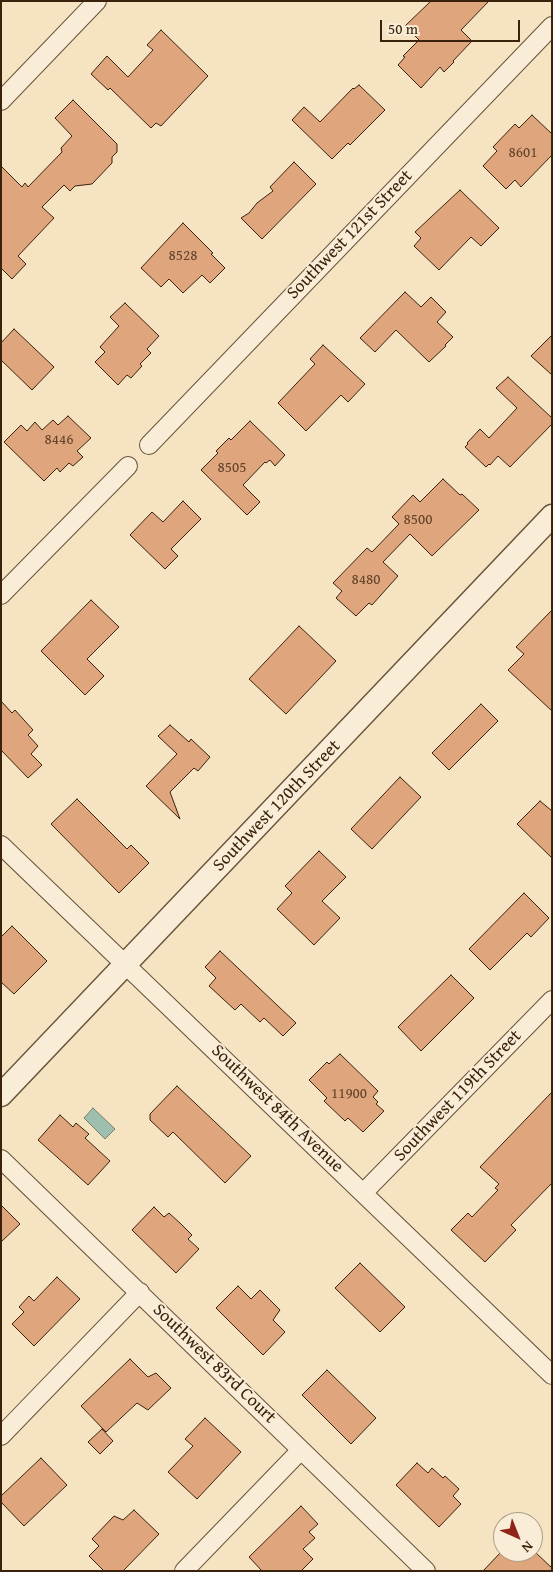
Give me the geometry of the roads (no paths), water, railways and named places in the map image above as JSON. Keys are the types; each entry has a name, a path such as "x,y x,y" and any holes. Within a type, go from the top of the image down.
{"street":[{"path":"1,101 97,1"},
{"name":"Southwest 121st Street","path":"149,445 552,26"},
{"path":"1,595 128,466"},
{"name":"Southwest 120th Street","path":"1,1095 552,516"},
{"name":"Southwest 84th Avenue","path":"1,845 364,1192 552,1375"},
{"name":"Southwest 119th Street","path":"364,1192 552,1000"},
{"name":"Southwest 83rd Court","path":"1,1159 426,1571"},
{"path":"1,1436 140,1292"},
{"path":"184,1571 301,1450"}]}
